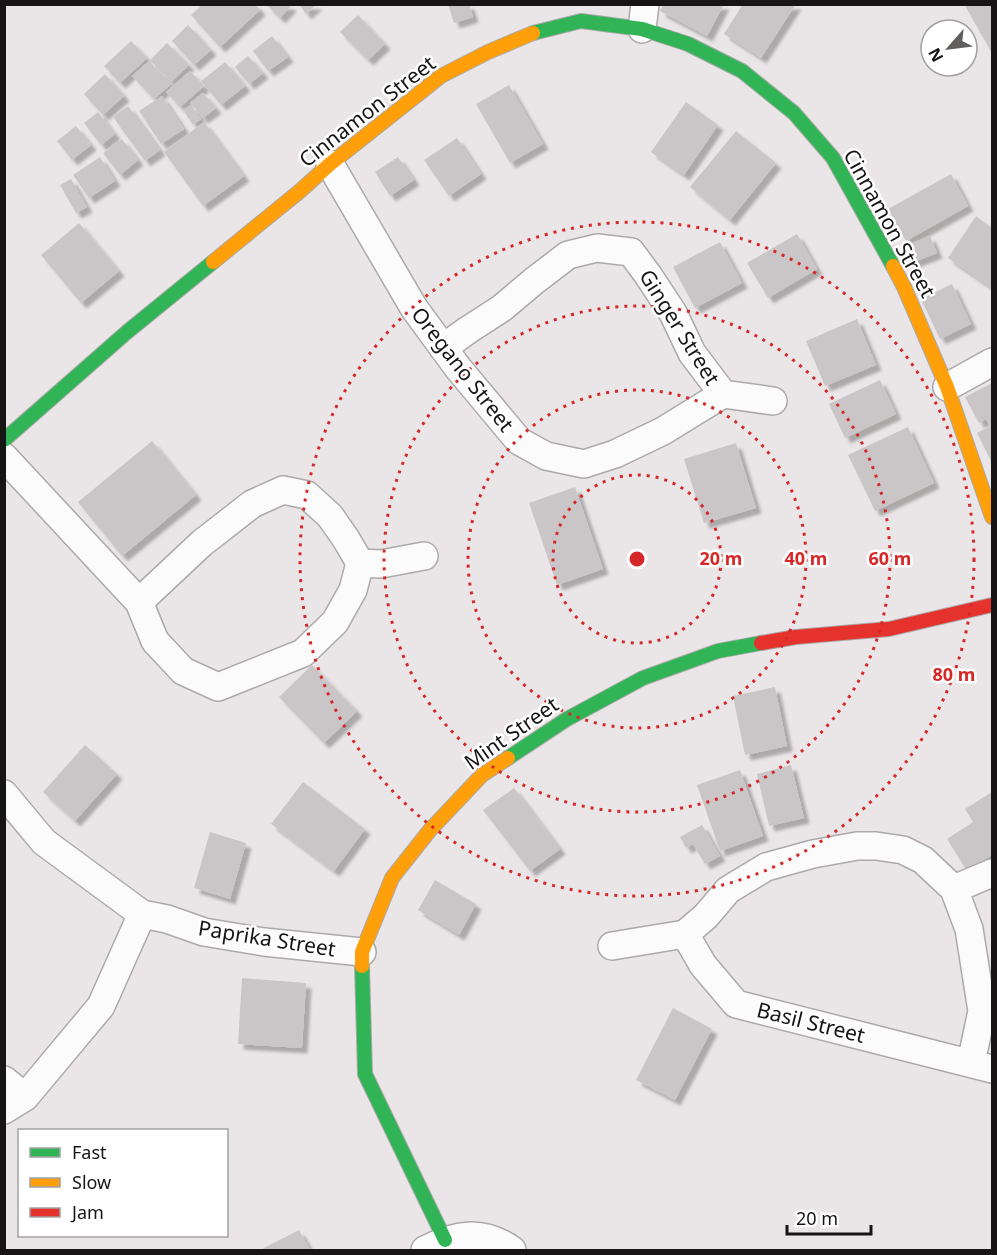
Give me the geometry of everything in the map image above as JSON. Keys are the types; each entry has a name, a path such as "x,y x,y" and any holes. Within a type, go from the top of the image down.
{"street":[{"name":"Cinnamon Street","path":"4,440 127,332 330,164 441,76 532,33 581,21 644,17 688,44 742,71 794,113 833,158 904,287 947,387 993,517"},
{"name":"Oregano Street","path":"330,164 414,308 443,348 519,441 546,456 584,464 615,454 644,440 723,394"},
{"name":"Ginger Street","path":"443,348 502,308 568,255 597,248 631,252 673,314 692,353 723,394 772,401"},
{"path":"947,387 993,362"},
{"path":"4,457 139,602 155,641 183,671 218,687 303,653 335,622 353,590 360,563 330,516 307,495 283,490 252,504 235,517 202,543 139,602"},
{"path":"360,563 381,564 424,556"},
{"name":"Mint Street","path":"435,1245 365,1074 362,952 392,878 429,830 482,775 567,719 643,678 718,651 796,637 889,628 993,605"},
{"name":"Paprika Street","path":"4,794 44,842 142,914 167,919 204,932 264,942 362,952"},
{"name":"Basil Street","path":"857,846 903,850 923,860 954,889 969,929 982,1011 982,1066 736,1004 703,965 685,934 706,916 728,890 766,867 813,854 857,846"},
{"path":"954,889 993,873"},
{"path":"4,1080 15,1103 101,1006 142,914"},
{"path":"612,946 685,934"},
{"path":"435,1245 464,1236 484,1237 503,1244 512,1251"}],"building":[{"path":"203,4 255,4 260,10 220,47 191,15"},
{"path":"266,4 289,4 291,6 280,18"},
{"path":"299,4 317,4 306,14"},
{"path":"448,4 469,4 473,17 454,23"},
{"path":"664,4 724,4 707,36 660,11"},
{"path":"743,4 796,4 761,58 724,34"},
{"path":"964,4 992,4 992,53 979,30 979,18 972,18"},
{"path":"358,15 385,44 368,60 340,32"},
{"path":"188,25 211,50 194,65 172,41"},
{"path":"272,36 288,57 268,71 253,51"},
{"path":"131,41 147,58 120,83 104,66"},
{"path":"167,43 189,65 171,82 150,60"},
{"path":"248,56 263,73 249,84 235,67"},
{"path":"149,61 171,84 154,99 132,76"},
{"path":"225,62 245,86 221,105 201,81"},
{"path":"190,71 204,86 180,107 166,92"},
{"path":"105,74 124,96 103,115 84,94"},
{"path":"509,85 543,144 510,163 476,104"},
{"path":"203,93 216,108 203,118 190,103"},
{"path":"162,96 184,129 161,144 139,111"},
{"path":"686,102 718,125 684,175 651,152"},
{"path":"191,105 201,119 193,125 183,110"},
{"path":"128,106 160,150 145,161 113,117"},
{"path":"98,112 115,134 101,145 84,123"},
{"path":"204,122 244,176 203,206 164,152"},
{"path":"76,126 91,145 72,160 57,141"},
{"path":"736,131 776,163 730,220 690,187"},
{"path":"457,138 481,174 449,196 424,160"},
{"path":"122,139 138,160 120,175 103,153"},
{"path":"100,157 115,181 89,198 73,175"},
{"path":"398,157 414,180 390,196 375,172"},
{"path":"951,174 968,206 906,241 888,209"},
{"path":"71,179 87,207 76,213 60,185"},
{"path":"976,216 992,228 992,288 948,258"},
{"path":"79,223 119,271 81,303 41,255"},
{"path":"797,234 817,269 768,298 747,263"},
{"path":"930,236 937,253 911,263 905,246"},
{"path":"720,242 742,283 695,308 673,267"},
{"path":"952,284 971,324 940,339 921,299"},
{"path":"857,319 876,365 825,386 806,341"},
{"path":"880,380 896,414 845,438 829,404"},
{"path":"992,383 992,463 977,433 990,426 986,419 979,423 965,397"},
{"path":"908,427 934,483 875,511 848,455"},
{"path":"152,441 196,495 122,556 78,502"},
{"path":"736,443 756,508 704,523 684,459"},
{"path":"575,487 603,569 557,585 529,503"},
{"path":"312,665 357,711 324,743 279,697"},
{"path":"775,687 787,746 745,755 733,696"},
{"path":"85,745 117,774 75,821 43,792"},
{"path":"791,765 804,818 769,826 757,774"},
{"path":"740,770 763,836 720,851 697,785"},
{"path":"303,782 365,829 334,871 271,824"},
{"path":"514,788 560,849 530,871 483,810"},
{"path":"992,792 992,855 967,871 947,839 973,822 965,809"},
{"path":"702,825 720,856 705,864 693,844 686,848 680,837"},
{"path":"210,832 246,843 230,899 194,888"},
{"path":"435,880 476,904 459,935 418,910"},
{"path":"242,978 306,983 302,1048 238,1044"},
{"path":"673,1008 712,1029 675,1100 636,1080"},
{"path":"299,1230 310,1250 260,1250"}],"traffic: fast":[{"path":"533,33 581,21 642,29 688,44 742,71 794,113 833,158 893,266"},
{"path":"4,440 127,332 213,262"},
{"path":"508,758 567,719 643,678 718,651 761,643"},
{"path":"362,966 365,1074 445,1240"}],"traffic: slow":[{"path":"213,262 330,164 441,76 488,52 533,33"},
{"path":"893,266 947,387 992,517"},
{"path":"362,966 362,952 392,878 430,830 482,775 508,758"}],"traffic: jam":[{"path":"761,643 796,637 889,629 992,605"}]}
